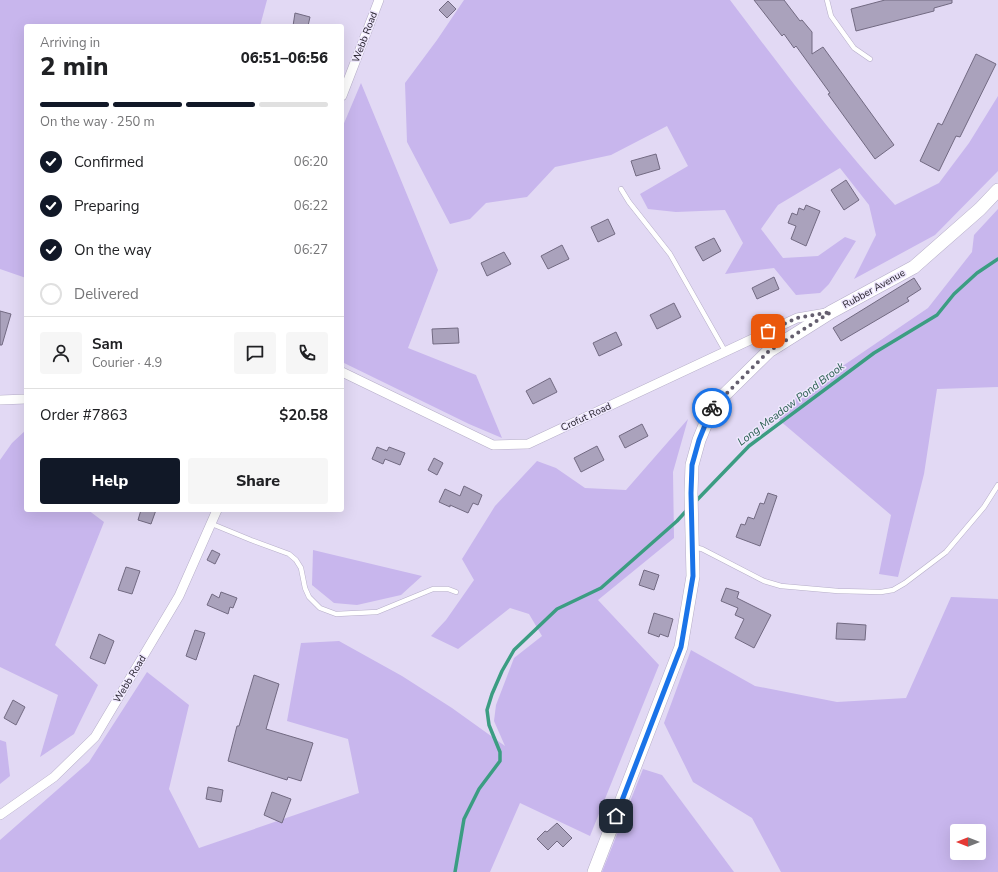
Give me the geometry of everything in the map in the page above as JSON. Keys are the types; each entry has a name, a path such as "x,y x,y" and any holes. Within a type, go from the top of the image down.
{"street":[{"name":"Webb Road","path":"344,91 379,0"},
{"name":"Rubber Avenue","path":"594,872 681,647 693,576 691,493 692,465 699,440 713,406 769,351 831,312 914,267 980,209 998,190"},
{"name":"Crofut Road","path":"344,373 493,445 528,444 797,318 831,312"},
{"path":"0,400 24,399"},
{"name":"Webb Road","path":"0,815 54,777 95,737 180,596 216,512"}],"lane":[{"path":"827,0 831,16 854,48 870,59"},
{"path":"621,189 670,254 725,351"},
{"path":"693,547 702,549 764,581 780,586 838,591 881,592 893,590 905,583 946,552 963,534 984,507 998,485"},
{"path":"212,524 289,554 296,560 300,568 309,597 320,608 336,614 377,612 433,589 448,589 456,592"}],"shaded area":[{"path":"0,0 267,0 261,24 24,24 24,277 0,269"},
{"path":"464,0 730,0 830,130 895,205 939,183 969,143 998,96 998,171 935,235 854,279 876,235 869,205 840,168 778,205 761,229 783,258 818,256 845,237 856,241 829,284 820,293 796,295 774,268 725,274 743,243 725,210 676,212 648,209 640,194 688,166 667,126 611,155 555,167 527,197 486,203 470,219 450,224 407,142 405,83"},
{"path":"361,83 438,270 408,348 476,375 502,438 469,424 344,363 344,123"},
{"path":"998,209 998,387 937,389 924,474 898,577 879,574 891,515 772,414 928,308 972,252 974,235"},
{"path":"688,419 673,472 674,538 598,600 659,665 590,836 520,803 490,872 0,872 0,840 89,762 147,672 189,705 169,789 199,848 359,793 348,739 287,721 301,643 339,641 402,676 452,708 505,746 494,721 496,705 514,658 542,636 529,614 510,608 458,649 431,636 446,620 474,580 462,559 495,506 537,461 556,468 585,488 626,490"},
{"path":"24,432 24,512 91,512 104,522 55,645 98,685 74,734 40,757 58,695 0,667 0,460 12,443"},
{"path":"313,550 422,576 401,595 357,605 334,603 312,585"},
{"path":"951,597 998,599 998,872 781,872 752,818 693,782 664,723 691,650 755,686 837,702 906,698"},
{"path":"0,740 6,742 10,776 0,784"},
{"path":"643,769 662,775 734,872 602,872"}],"building":[{"path":"754,0 784,0 800,21 802,20 812,32 812,54 823,47 894,145 875,159 828,94 830,93 796,46 794,48 784,34 782,36"},
{"path":"885,0 952,0 952,3 934,8 934,11 856,31 851,9"},
{"path":"448,1 456,9 447,18 439,10"},
{"path":"295,13 310,17 308,24 293,24"},
{"path":"976,54 996,64 960,137 956,136 939,171 920,161 938,123 942,125"},
{"path":"656,154 660,169 636,176 631,161"},
{"path":"846,180 859,200 844,210 831,190"},
{"path":"806,205 820,211 806,246 791,239 796,226 788,223 792,213 797,215 799,208 804,210"},
{"path":"608,219 615,234 598,242 591,227"},
{"path":"714,238 721,251 703,261 695,247"},
{"path":"562,245 569,259 548,269 541,256"},
{"path":"504,252 511,264 487,276 481,263"},
{"path":"774,277 779,289 757,299 752,288"},
{"path":"914,278 921,289 907,298 909,301 841,341 833,328"},
{"path":"674,303 681,317 657,329 650,315"},
{"path":"0,311 11,314 2,345 0,345"},
{"path":"458,328 459,343 433,344 432,329"},
{"path":"616,332 622,345 599,356 593,343"},
{"path":"550,378 557,392 533,404 526,391"},
{"path":"642,424 648,436 625,448 619,436"},
{"path":"597,446 604,460 581,472 574,458"},
{"path":"377,447 387,451 389,447 405,453 400,465 385,459 383,464 372,459"},
{"path":"434,458 443,463 437,475 428,470"},
{"path":"464,486 482,495 478,505 473,503 468,513 439,502 445,489 460,496"},
{"path":"768,493 777,496 760,546 736,537 741,524 745,525 748,517 754,519 760,503 764,504"},
{"path":"140,512 155,512 151,524 138,520"},
{"path":"212,550 220,554 215,564 207,560"},
{"path":"126,567 140,571 132,594 118,590"},
{"path":"644,570 659,575 654,590 639,585"},
{"path":"726,588 739,592 737,598 771,615 754,648 735,638 744,619 735,615 738,608 721,601"},
{"path":"221,592 237,598 233,608 230,607 228,614 207,605 212,594 219,598"},
{"path":"654,613 673,619 668,637 660,634 659,637 648,633"},
{"path":"837,623 866,625 865,640 836,639"},
{"path":"195,630 205,633 196,660 186,656"},
{"path":"99,634 114,641 105,664 90,658"},
{"path":"254,675 279,684 266,729 313,743 301,781 288,777 287,780 228,761 237,726 239,726"},
{"path":"13,700 25,707 16,725 4,718"},
{"path":"208,787 223,790 221,802 206,799"},
{"path":"272,792 291,799 282,823 264,815"},
{"path":"557,823 572,838 563,847 557,841 548,850 537,839 545,831 547,832"}],"waterway":[{"name":"Long Meadow Pond Brook","path":"696,501 749,446 874,353 937,315 954,294 977,273 998,259"},
{"name":"Long Meadow Pond Brook","path":"455,872 464,819 479,789 500,761 500,752 489,725 487,710 502,671 514,650 557,609 601,588 677,521 687,510"}],"way so far":[{"path":"712,408 769,351 831,312 797,318 768,331"}],"route":[{"path":"616,816 681,647 693,576 691,493 692,465 699,440 712,408"}]}
